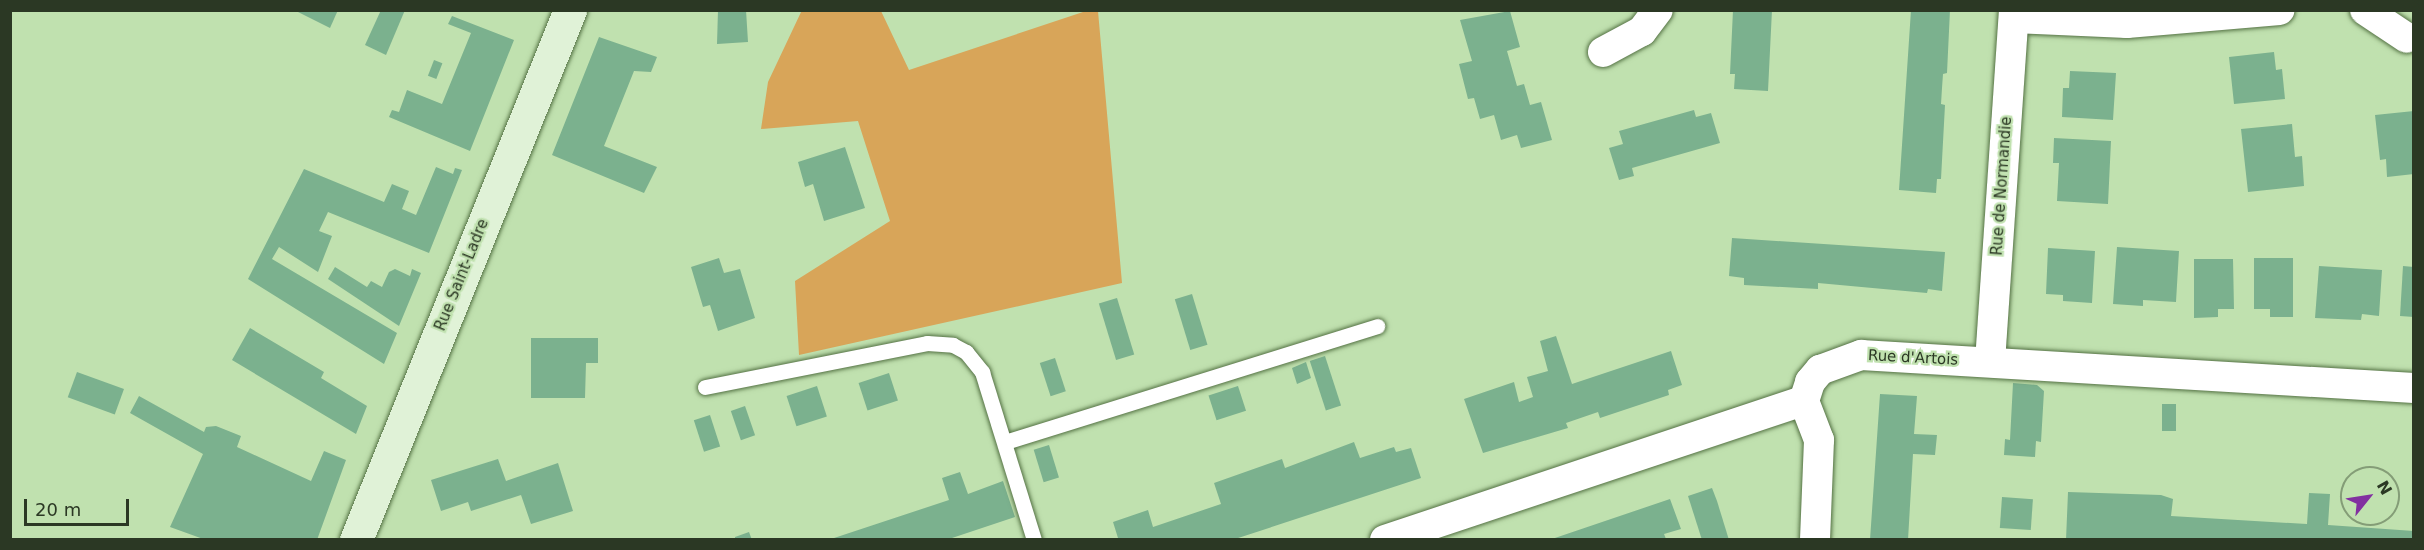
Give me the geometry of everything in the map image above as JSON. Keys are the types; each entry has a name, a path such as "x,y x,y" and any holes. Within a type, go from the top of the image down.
{"street":[{"name":"Rue Saint-Ladre","path":"356,540 570,10"},
{"path":"1603,52 1642,31 1658,10"},
{"path":"2014,14 2127,23 2279,10"},
{"path":"2366,10 2407,38"},
{"name":"Rue de Normandie","path":"1990,362 2014,14"},
{"name":"Rue d'Artois","path":"1804,401 1810,382 1820,370 1846,358 1878,355 2414,388"},
{"path":"1385,540 1804,401 1819,440 1815,540"}],"lane":[{"path":"1005,442 1377,326"},
{"path":"705,387 927,343 953,345 966,352 982,372 1034,540"}],"shaded area":[{"path":"802,10 881,11 909,70 1086,11 1098,11 1122,283 799,355 795,281 890,221 858,121 761,129 768,82"}],"building":[{"path":"294,10 338,10 330,28"},
{"path":"381,10 405,10 386,55 365,45"},
{"path":"718,10 746,10 748,42 717,44"},
{"path":"1733,10 1772,10 1768,91 1734,89 1735,74 1730,74"},
{"path":"1911,10 1950,10 1947,73 1943,74 1941,104 1945,105 1941,179 1937,179 1936,193 1899,190"},
{"path":"1510,11 1520,47 1507,51 1517,86 1524,84 1530,105 1541,102 1552,140 1521,148 1517,135 1501,140 1494,115 1480,119 1474,98 1468,99 1459,64 1472,61 1460,20"},
{"path":"452,16 514,40 470,151 389,117 392,110 399,112 407,90 442,104 471,33 448,24"},
{"path":"599,37 657,57 651,72 634,71 604,146 657,167 644,193 552,155"},
{"path":"2274,52 2276,70 2282,69 2285,99 2234,104 2229,57"},
{"path":"434,60 442,63 436,79 428,76"},
{"path":"2070,71 2116,73 2113,120 2062,117 2063,88 2069,88"},
{"path":"1694,110 1696,117 1711,113 1720,143 1632,168 1634,176 1619,180 1609,148 1623,144 1619,131"},
{"path":"2414,111 2414,174 2387,177 2386,159 2380,160 2375,115"},
{"path":"2292,124 2295,157 2302,156 2304,186 2248,192 2241,129"},
{"path":"2054,138 2111,141 2108,204 2057,201 2059,163 2053,163"},
{"path":"845,147 865,208 824,221 813,184 805,187 798,162"},
{"path":"436,167 453,174 455,168 462,170 429,253 328,212 319,231 332,236 318,272 279,247 272,259 397,333 384,364 248,279 304,169 384,202 392,184 409,191 402,209 416,215"},
{"path":"1732,238 1945,252 1942,291 1928,289 1927,293 1818,283 1818,289 1744,285 1744,278 1729,276"},
{"path":"2117,247 2179,251 2176,302 2143,300 2143,306 2113,304"},
{"path":"2048,248 2095,251 2092,303 2063,301 2063,295 2046,294"},
{"path":"719,258 724,273 740,269 755,318 718,331 710,305 703,307 691,267"},
{"path":"2254,258 2293,258 2293,317 2270,317 2270,309 2254,309"},
{"path":"2194,259 2233,259 2234,309 2218,309 2218,317 2194,318"},
{"path":"2319,266 2382,270 2379,316 2362,314 2361,320 2315,318"},
{"path":"2403,266 2414,267 2414,317 2400,316"},
{"path":"335,267 367,287 371,281 382,287 389,272 395,269 410,276 412,269 421,273 399,326 328,279"},
{"path":"1192,294 1207,345 1190,350 1175,299"},
{"path":"1117,298 1134,354 1116,360 1099,304"},
{"path":"250,328 324,372 321,378 367,406 356,434 232,360"},
{"path":"1556,336 1572,384 1671,351 1682,385 1668,390 1669,395 1600,418 1598,412 1566,423 1568,428 1483,453 1464,399 1514,382 1519,402 1533,397 1527,377 1548,371 1540,341"},
{"path":"531,338 598,338 598,363 586,363 585,398 531,398"},
{"path":"1325,356 1341,405 1326,410 1310,361"},
{"path":"1055,358 1066,391 1051,396 1040,363"},
{"path":"1306,362 1311,378 1297,384 1292,368"},
{"path":"77,372 124,389 115,414 68,397"},
{"path":"889,373 898,401 868,410 859,383"},
{"path":"2013,383 2037,385 2044,391 2041,442 2036,441 2035,457 2004,455 2005,439 2010,440"},
{"path":"817,386 827,416 796,426 787,396"},
{"path":"1238,386 1246,411 1217,420 1209,396"},
{"path":"1880,394 1917,396 1914,434 1937,435 1935,455 1913,454 1908,540 1870,540"},
{"path":"139,396 204,432 206,427 216,426 241,436 237,447 311,481 324,451 346,460 317,540 206,540 170,527 203,454 130,413"},
{"path":"2162,404 2176,404 2176,431 2162,431"},
{"path":"745,406 755,435 741,440 731,411"},
{"path":"710,415 720,446 704,452 694,420"},
{"path":"1354,442 1360,458 1394,447 1396,452 1411,448 1421,478 1232,540 1113,540 1118,538 1113,522 1148,510 1153,527 1221,504 1214,483 1282,459 1285,468"},
{"path":"1049,445 1059,478 1044,482 1034,450"},
{"path":"498,459 506,481 558,463 573,511 531,524 521,495 471,511 468,502 441,511 431,480"},
{"path":"960,472 968,494 1003,481 1015,517 946,540 828,540 949,500 942,478"},
{"path":"1712,488 1729,540 1702,540 1688,496"},
{"path":"2068,492 2161,495 2173,499 2171,516 2307,524 2309,493 2330,494 2328,525 2414,531 2414,540 2066,540"},
{"path":"2002,497 2033,499 2031,530 2000,528"},
{"path":"1670,499 1681,529 1664,534 1666,539 1549,540"},
{"path":"749,532 752,540 735,540 735,537"}]}
